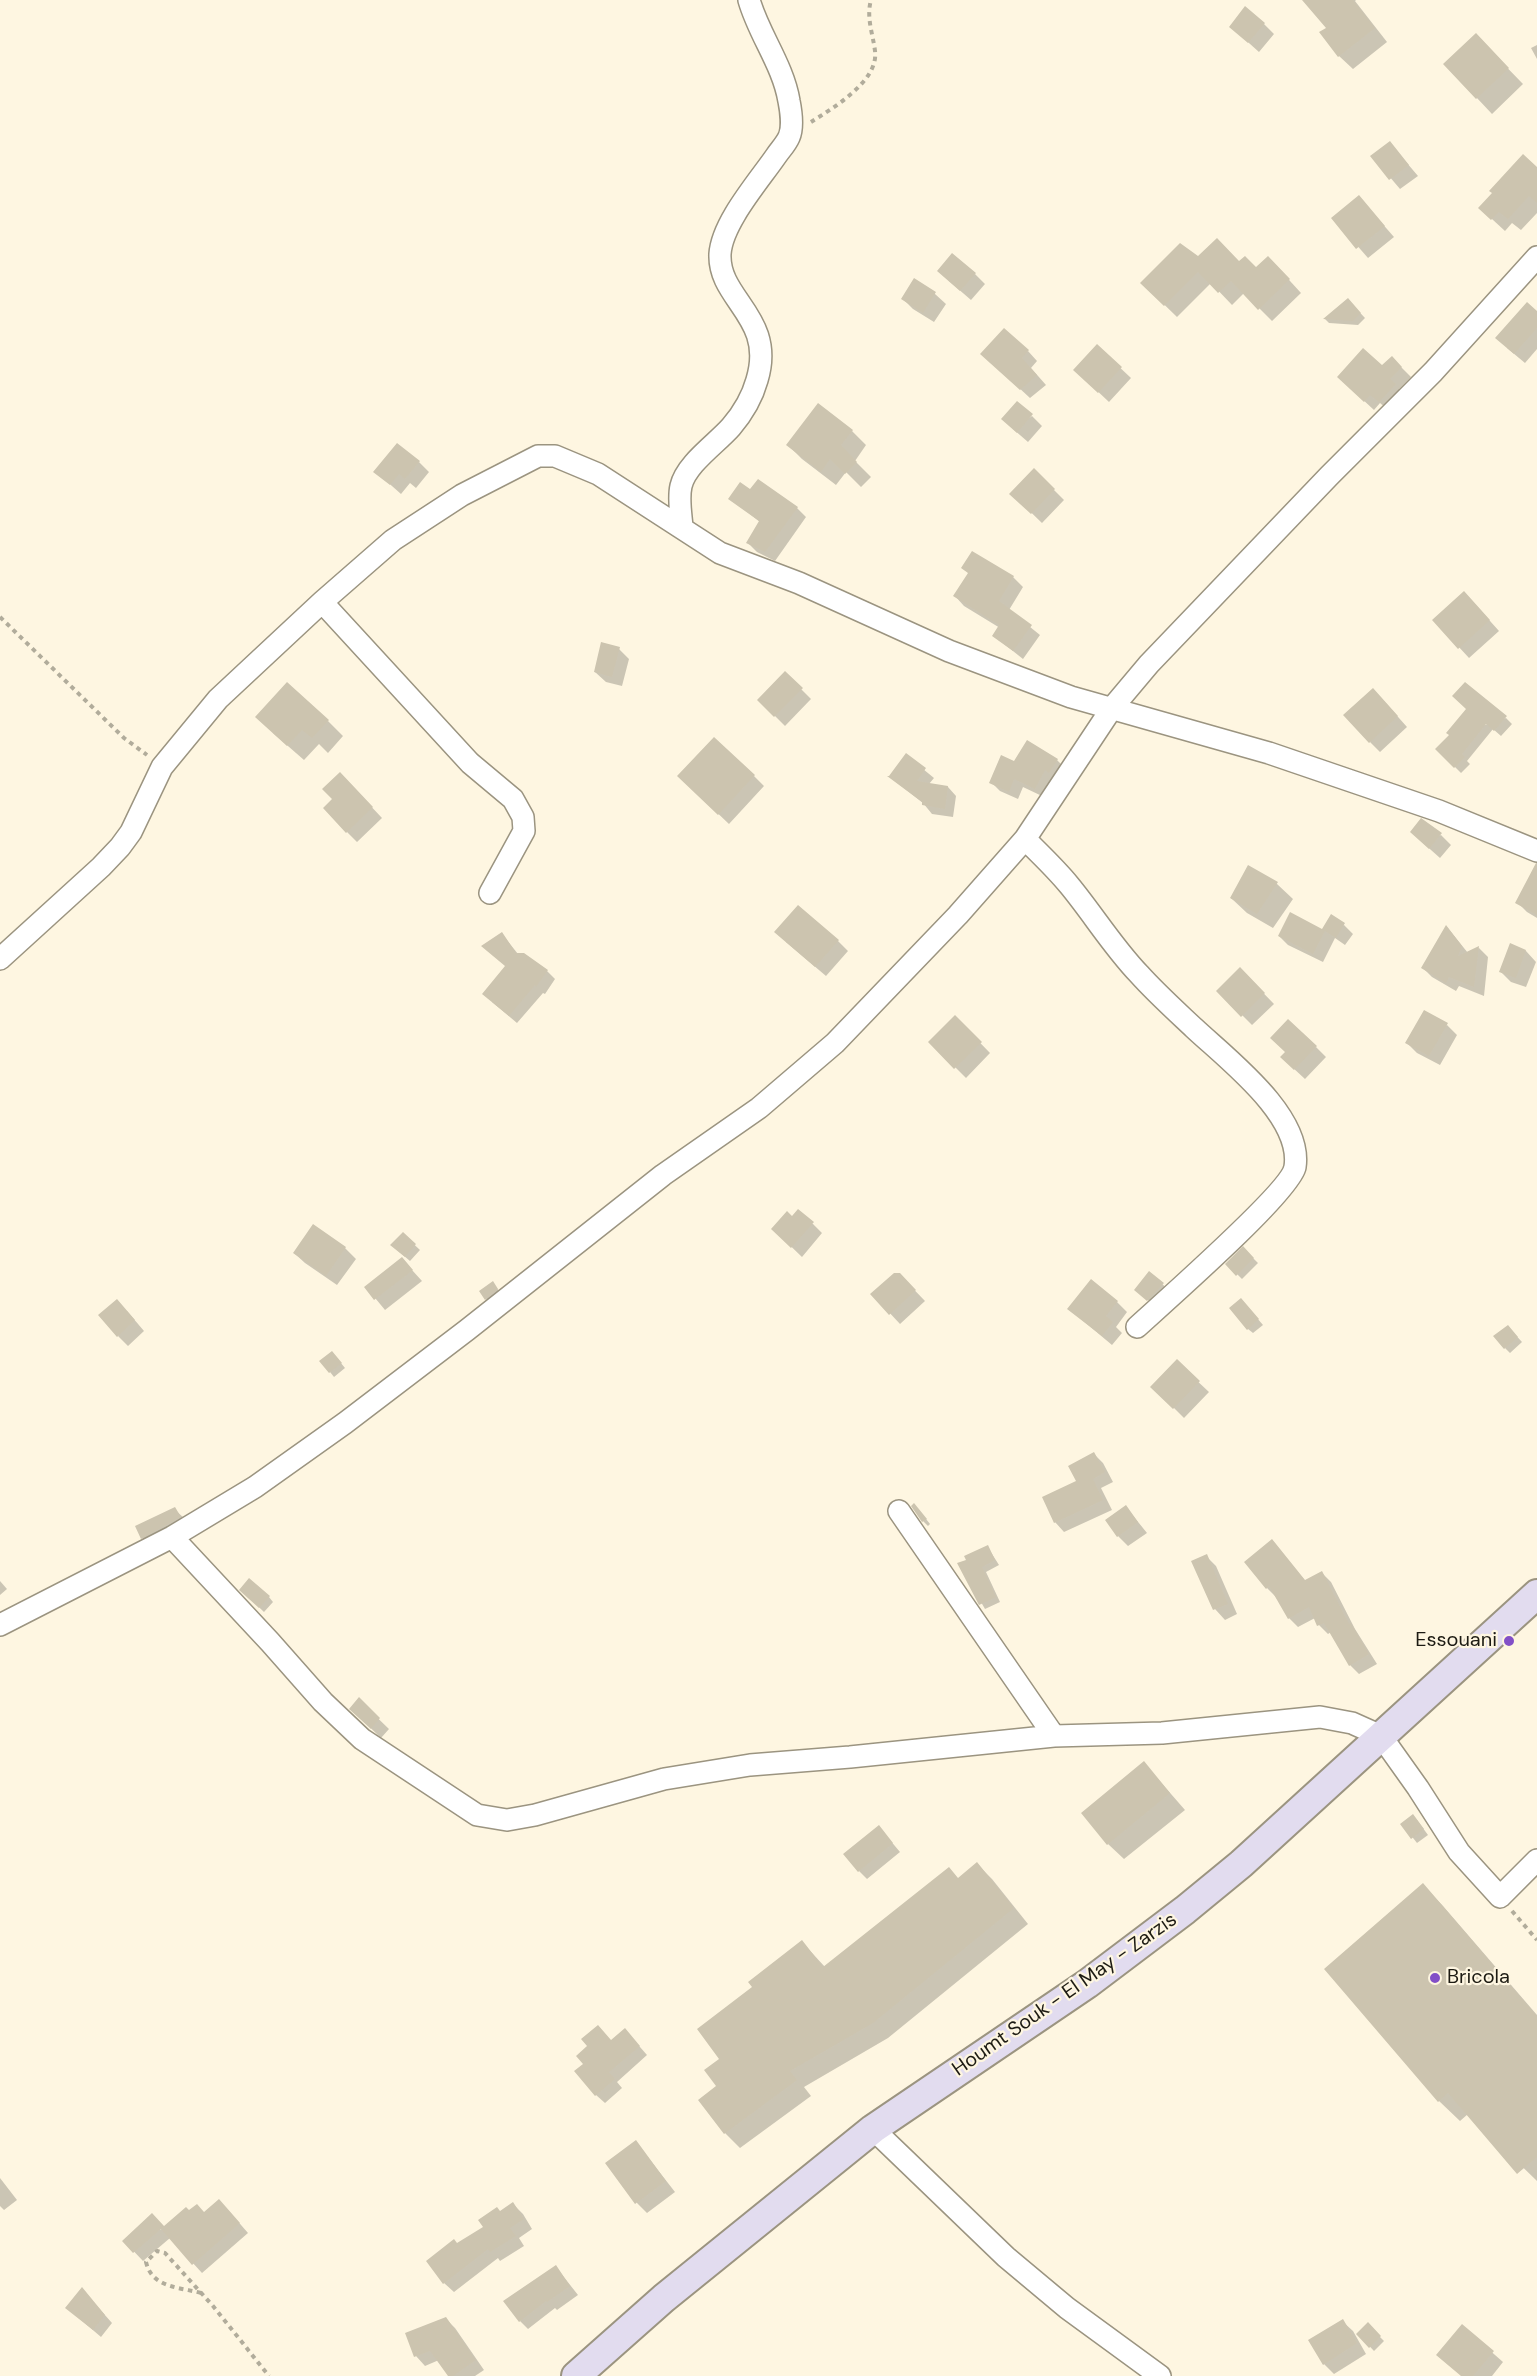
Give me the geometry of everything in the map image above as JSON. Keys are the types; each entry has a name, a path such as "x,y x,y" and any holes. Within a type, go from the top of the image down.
{"main road":[{"name":"Houmt Souk - El May - Zarzis","path":"576,2376 664,2298 873,2129 1087,1984 1185,1910 1241,1864 1537,1594"}],"street":[{"path":"682,527 681,487 686,474 742,414 758,377 760,338 723,275 720,254 725,234 789,136 789,102 782,75 760,31 749,0"},
{"path":"0,1625 172,1537 255,1487 345,1424 663,1175 759,1108 793,1080 835,1042 958,915 1025,839 1112,708 1149,664 1329,476 1433,372 1537,258"},
{"path":"0,959 120,847 131,832 162,766 219,699 322,602 393,540 462,495 538,456 555,456 598,474 720,553 799,583 950,651 1071,697 1280,756 1439,812 1537,851"},
{"path":"322,602 470,763 513,799 523,817 524,831 490,893"},
{"path":"1025,839 1068,883 1138,973 1195,1029 1234,1062 1263,1093 1284,1123 1294,1147 1295,1168 1275,1196 1215,1256 1137,1328"},
{"path":"899,1511 1054,1736"},
{"path":"172,1537 270,1641 323,1702 362,1739 477,1815 507,1820 535,1815 664,1779 750,1765 1054,1736 1162,1733 1320,1717 1352,1723 1381,1736 1459,1852 1500,1897 1537,1860"},
{"path":"873,2129 1006,2257 1067,2308 1160,2376"}],"path":[{"path":"789,136 842,102 871,73 876,55 868,16 871,0"},
{"path":"0,617 124,738 162,766"},
{"path":"1500,1897 1537,1940"},
{"path":"201,2293 164,2285 153,2278 146,2262 157,2251 165,2253 201,2293 269,2376"}],"building":[{"path":"1302,0 1353,0 1375,28 1338,57 1319,32 1326,28"},
{"path":"1245,6 1265,23 1248,43 1229,27"},
{"path":"1476,33 1509,68 1476,99 1443,64"},
{"path":"1390,141 1409,165 1389,180 1370,156"},
{"path":"1523,154 1537,167 1537,203 1529,196 1508,219 1499,212 1491,220 1478,208 1492,193 1489,191"},
{"path":"1359,195 1385,226 1356,249 1331,218"},
{"path":"1217,238 1239,261 1245,256 1256,267 1268,256 1290,279 1258,310 1231,281 1218,293 1198,272 1164,306 1140,283 1180,243 1198,256"},
{"path":"952,253 976,273 960,291 937,271"},
{"path":"914,278 936,292 923,313 901,299"},
{"path":"1348,298 1361,313 1353,321 1323,319"},
{"path":"1527,302 1537,311 1537,328 1514,354 1495,338"},
{"path":"1004,328 1029,350 1022,358 1037,375 1020,390 980,354"},
{"path":"1097,344 1122,367 1098,393 1073,370"},
{"path":"1363,348 1382,365 1392,356 1402,367 1390,379 1396,384 1379,402 1370,395 1364,402 1337,377"},
{"path":"1017,401 1033,414 1017,433 1001,419"},
{"path":"818,403 853,430 841,445 857,462 845,474 830,459 821,472 786,445"},
{"path":"397,443 420,461 405,479 399,474 390,485 373,472"},
{"path":"1034,468 1055,489 1031,514 1009,494"},
{"path":"758,479 798,507 765,552 746,543 759,521 728,499 740,482 750,489"},
{"path":"972,551 1014,576 999,601 1032,625 1013,651 992,636 999,625 953,596 968,573 961,568"},
{"path":"1464,591 1490,620 1458,649 1432,620"},
{"path":"601,642 620,647 612,677 594,672"},
{"path":"785,671 803,688 774,717 757,700"},
{"path":"287,682 329,720 312,738 302,730 287,746 255,717"},
{"path":"1465,682 1507,716 1494,731 1486,724 1462,754 1465,757 1454,768 1435,749 1449,735 1446,733 1466,709 1452,696"},
{"path":"1373,688 1398,716 1369,743 1343,715"},
{"path":"714,737 755,775 718,815 677,776"},
{"path":"1027,740 1058,759 1049,773 1045,770 1035,789 1014,779 1009,792 989,783 1001,755 1014,761"},
{"path":"906,753 926,768 917,781 948,786 945,809 922,805 922,802 887,776"},
{"path":"340,772 373,807 346,833 323,808 332,799 322,789"},
{"path":"1421,818 1442,833 1429,849 1410,832"},
{"path":"1537,863 1537,915 1515,903"},
{"path":"1248,865 1278,882 1257,914 1230,898"},
{"path":"798,905 839,940 815,967 774,932"},
{"path":"1290,912 1322,929 1331,914 1345,923 1336,938 1325,931 1313,954 1278,936"},
{"path":"1446,925 1462,946 1458,956 1479,946 1474,987 1449,977 1446,983 1421,968"},
{"path":"502,932 516,953 524,953 548,970 536,987 535,985 509,1016 482,994 505,966 481,946"},
{"path":"1510,943 1526,950 1516,978 1499,972"},
{"path":"1240,967 1265,993 1241,1017 1216,991"},
{"path":"1424,1010 1448,1023 1429,1056 1405,1043"},
{"path":"955,1015 982,1042 954,1069 928,1042"},
{"path":"1288,1019 1317,1046 1294,1070 1280,1057 1285,1052 1270,1038"},
{"path":"798,1209 814,1222 791,1248 771,1229 787,1211 792,1216"},
{"path":"313,1224 346,1247 326,1276 293,1253"},
{"path":"403,1232 416,1244 405,1257 390,1245"},
{"path":"1243,1246 1254,1258 1236,1276 1225,1264"},
{"path":"402,1257 413,1270 374,1300 364,1287"},
{"path":"1149,1271 1164,1283 1147,1301 1134,1290"},
{"path":"894,1273 900,1273 916,1290 889,1315 870,1294"},
{"path":"1091,1279 1118,1301 1106,1316 1113,1322 1102,1336 1067,1309"},
{"path":"493,1281 498,1289 485,1300 479,1291"},
{"path":"1241,1298 1259,1319 1247,1330 1229,1308"},
{"path":"117,1299 135,1320 117,1337 98,1315"},
{"path":"1508,1325 1518,1337 1504,1349 1493,1336"},
{"path":"332,1351 342,1363 329,1373 319,1361"},
{"path":"1177,1359 1200,1381 1173,1409 1150,1387"},
{"path":"1094,1452 1105,1472 1093,1479 1103,1500 1054,1523 1042,1497 1076,1481 1068,1466"},
{"path":"914,1503 927,1519 922,1522 911,1506"},
{"path":"1126,1505 1138,1522 1117,1537 1105,1520"},
{"path":"175,1507 181,1517 141,1539 135,1526"},
{"path":"1272,1539 1305,1580 1322,1571 1349,1624 1351,1623 1369,1654 1349,1666 1324,1623 1317,1626 1309,1607 1288,1619 1269,1586 1266,1589 1244,1562"},
{"path":"988,1545 995,1560 982,1567 996,1597 979,1605 957,1563 966,1560 964,1556"},
{"path":"1207,1554 1228,1604 1213,1610 1191,1561"},
{"path":"249,1578 270,1596 259,1608 239,1590"},
{"path":"359,1697 380,1718 371,1729 349,1709"},
{"path":"1144,1761 1170,1793 1107,1845 1081,1813"},
{"path":"1413,1814 1424,1829 1411,1839 1400,1824"},
{"path":"879,1825 893,1843 858,1872 843,1854"},
{"path":"977,1862 1014,1908 873,2023 790,2071 797,2080 724,2134 698,2100 716,2086 704,2070 719,2059 697,2029 752,1987 748,1982 802,1940 823,1967 949,1867 958,1878"},
{"path":"1423,1883 1537,2016 1537,2157 1517,2174 1448,2093 1438,2102 1324,1969"},
{"path":"598,2025 611,2040 625,2028 640,2046 609,2072 615,2079 595,2096 574,2071 583,2064 576,2056 587,2046 581,2039"},
{"path":"636,2140 666,2181 635,2204 605,2163"},
{"path":"219,2199 240,2223 192,2265 161,2229 133,2253 122,2241 152,2213 164,2226 186,2207 189,2210 197,2204 204,2212"},
{"path":"513,2202 524,2219 510,2228 516,2236 490,2252 488,2249 443,2284 426,2261 454,2239 457,2243 483,2227 478,2220 497,2207 500,2211"},
{"path":"556,2265 570,2286 519,2322 503,2301"},
{"path":"82,2287 105,2315 93,2330 65,2308"},
{"path":"446,2317 476,2360 453,2376 448,2376 430,2351 414,2357 405,2333"},
{"path":"1343,2319 1357,2343 1323,2365 1308,2340"},
{"path":"1368,2322 1381,2336 1369,2348 1356,2334"},
{"path":"1462,2324 1494,2351 1473,2376 1461,2376 1436,2355"}],"place":[{"name":"Essouani","path":"1509,1641"},
{"name":"Bricola","path":"1435,1978"}]}
